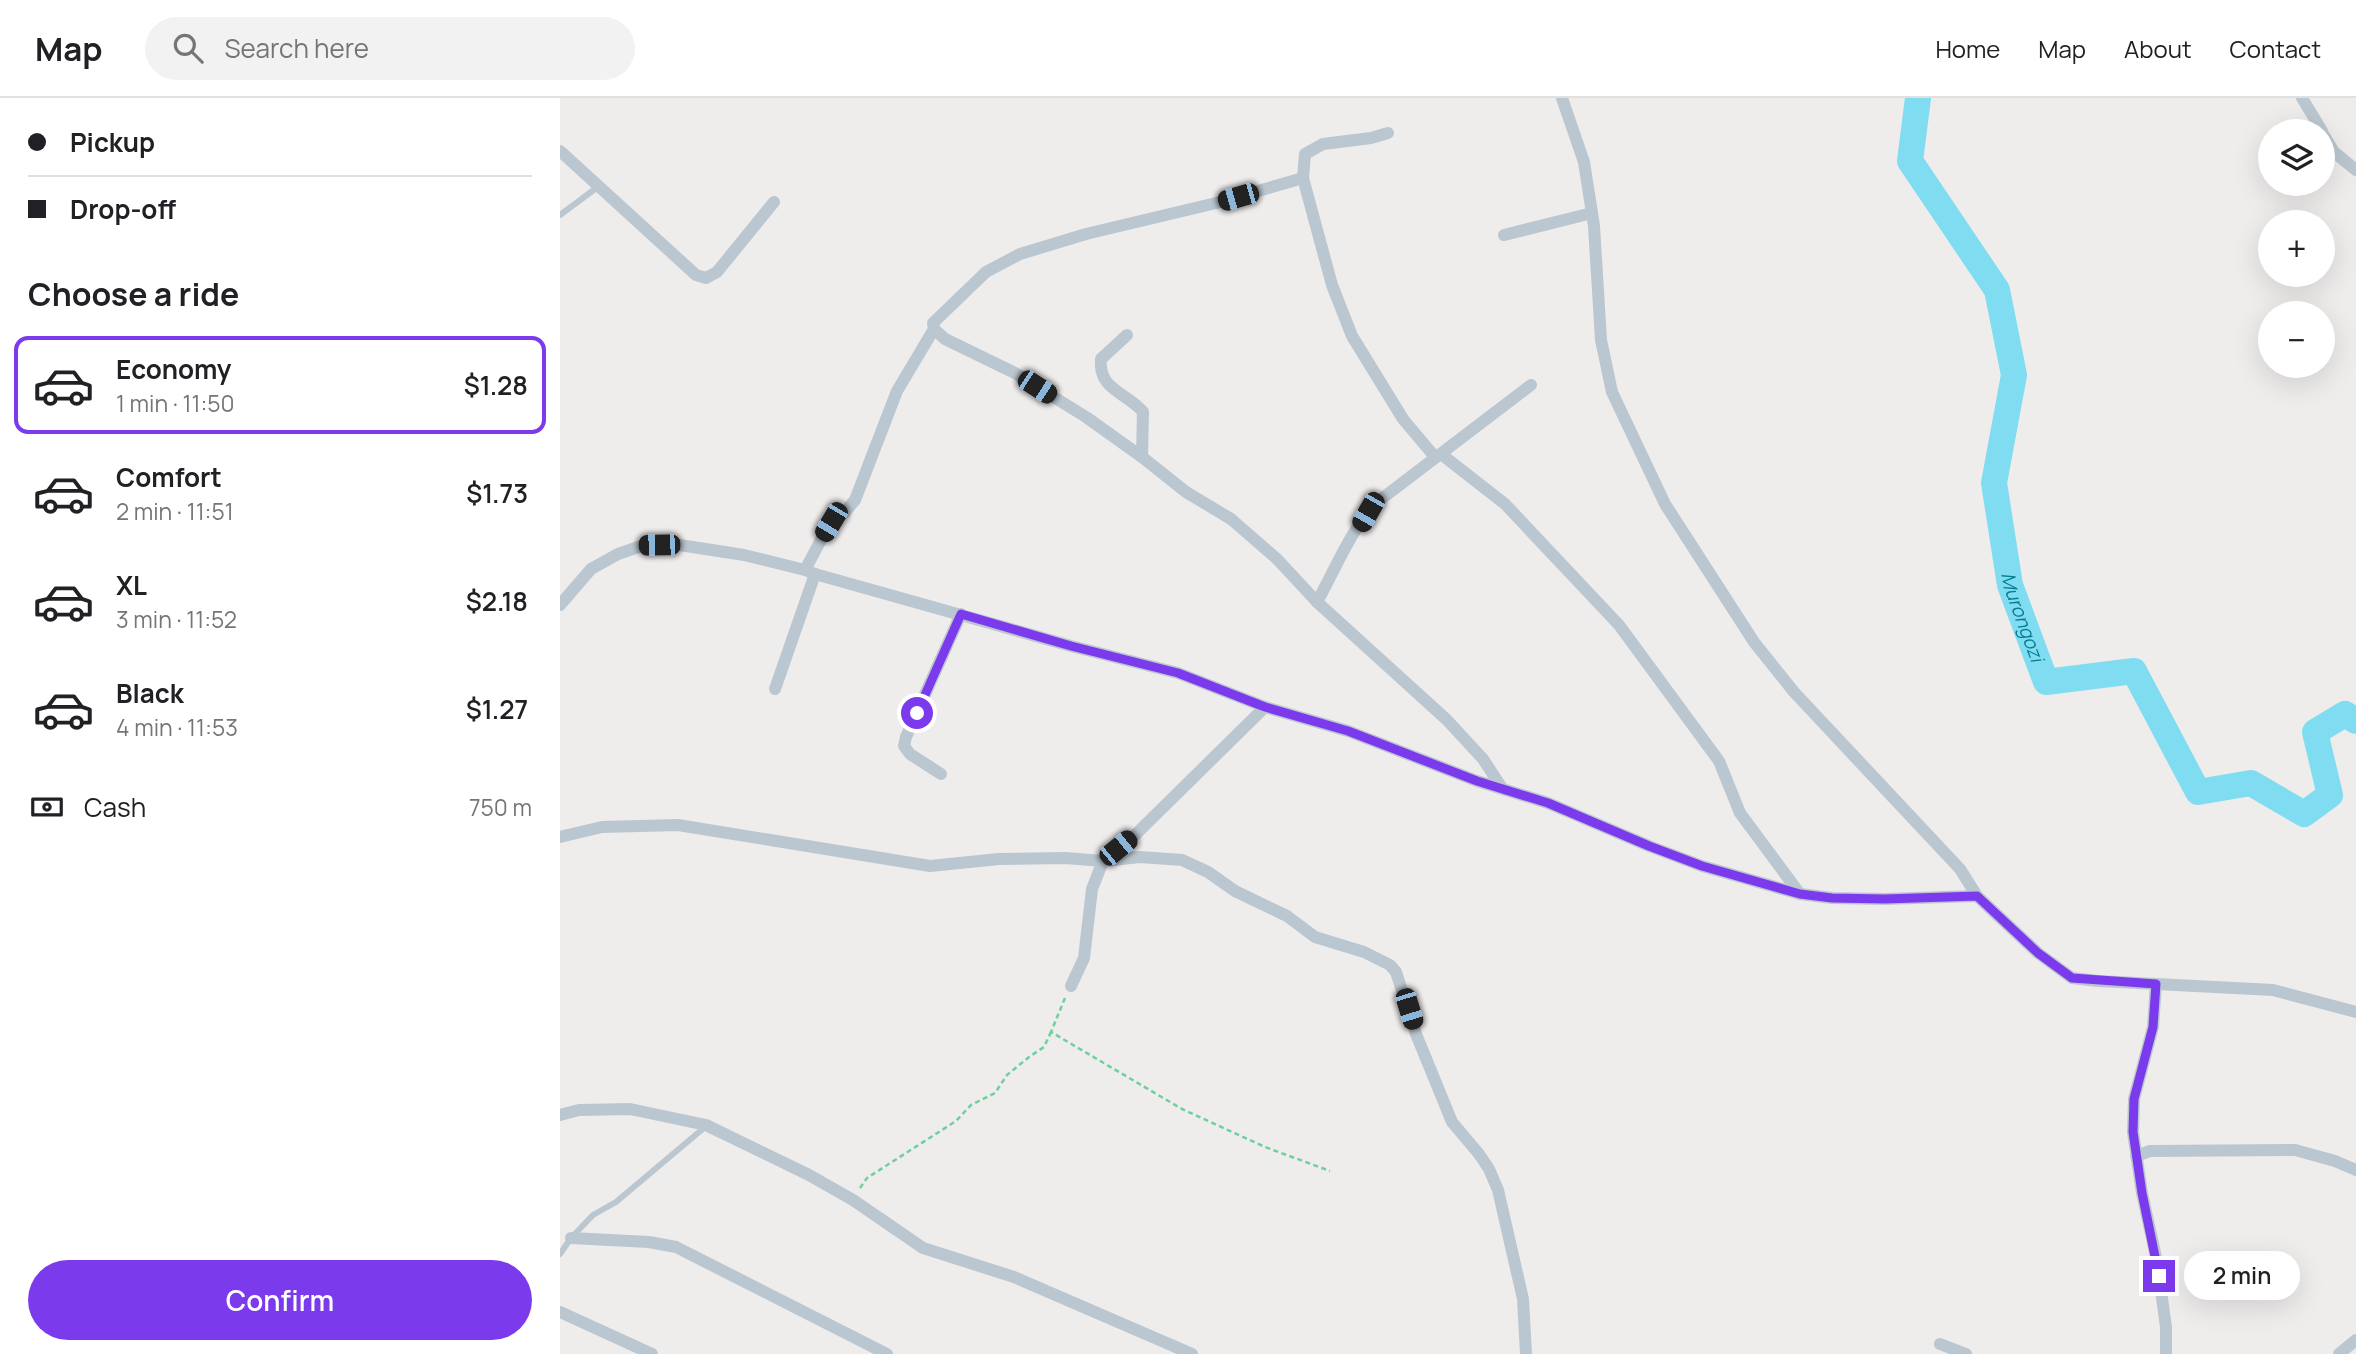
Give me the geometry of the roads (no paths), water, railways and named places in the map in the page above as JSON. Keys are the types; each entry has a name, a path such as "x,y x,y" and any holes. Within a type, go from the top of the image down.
{"street":[{"path":"1562,98 1584,162 1592,213 1601,340 1612,392 1665,504 1754,642 1794,692 1960,869 1977,896 2038,953 2072,978 2273,990 2356,1012"},
{"path":"2302,98 2314,119"},
{"path":"1388,133 1323,144 1305,154 1303,178 1332,285 1352,335 1403,419 1438,456 1505,504 1619,625 1719,761 1740,813 1800,894"},
{"path":"560,151 696,275 706,278 717,272 774,202"},
{"path":"2335,153 2356,170"},
{"path":"1303,178 1216,204 1086,234 1020,254 986,272 933,323 934,329 945,339 1015,373 1086,417 1186,492 1231,519 1277,559 1317,602 1447,720 1483,759 1502,788"},
{"path":"1504,235 1592,213"},
{"path":"775,689 810,572 831,522 844,513 855,500 897,391 934,329"},
{"path":"1127,335 1101,359 1100,370 1105,382 1143,412 1142,457"},
{"path":"1317,602 1368,512 1531,385"},
{"path":"560,605 591,569 618,554 644,545 673,544 744,555 1178,673 1265,707 1348,731 1408,756 1548,803 1702,866 1800,894 1832,898 1885,899 1977,896"},
{"path":"941,774 910,754 904,746 961,614"},
{"path":"1071,986 1084,958 1092,889 1103,861 1134,835 1265,707"},
{"path":"560,838 602,827 678,825 930,866 999,859 1065,858 1103,861 1140,856 1182,860 1208,872 1241,894 1287,916 1315,937 1364,952 1390,965 1396,972 1416,1034 1452,1122 1479,1154 1498,1190 1523,1299 1526,1354"},
{"path":"2156,984 2153,1027 2134,1099 2133,1132 2157,1262 2166,1327 2166,1354"},
{"path":"560,1115 579,1110 630,1108 706,1125 809,1175 853,1200 923,1248 1014,1277 1192,1354"},
{"path":"2136,1156 2150,1151 2284,1149 2309,1153 2356,1170"},
{"path":"571,1238 649,1242 676,1248 887,1354"},
{"path":"560,1312 652,1354"},
{"path":"2339,1354 2356,1340"},
{"path":"1940,1344 1966,1354"}],"lane":[{"path":"560,215 599,186"},
{"path":"560,1254 593,1215 616,1202 706,1125"}],"waterway":[{"name":"Murongozi","path":"1918,98 1910,161 1997,290 2014,375 1994,483 2010,585 2046,682 2134,671 2198,792 2251,783 2304,814 2330,795 2315,732 2345,714 2356,721"}]}
